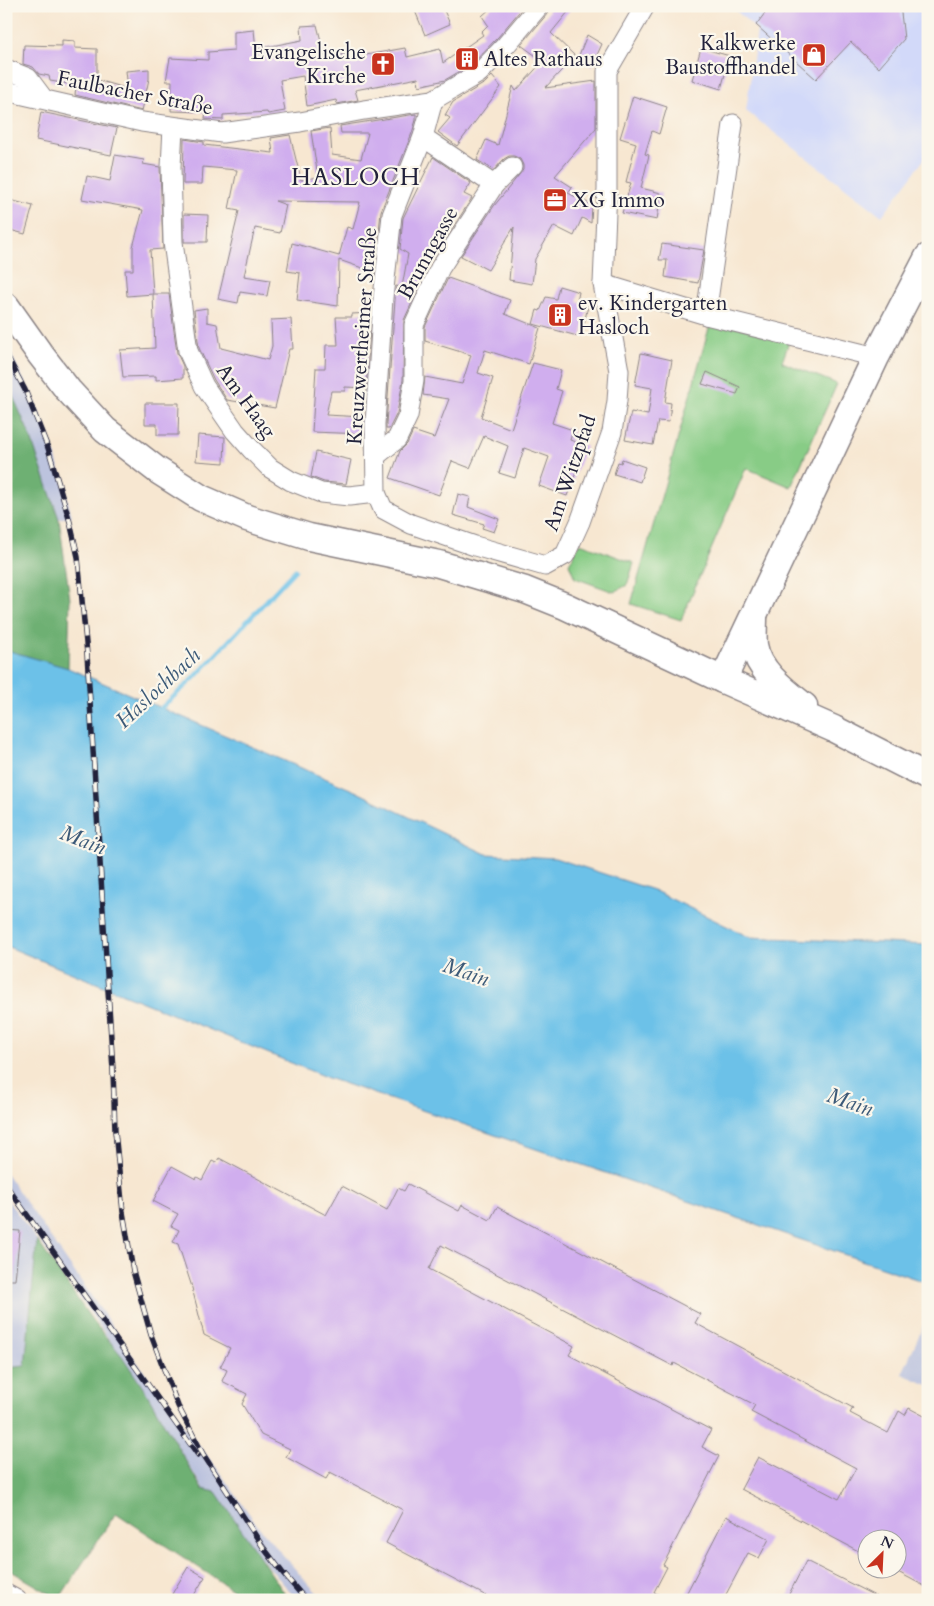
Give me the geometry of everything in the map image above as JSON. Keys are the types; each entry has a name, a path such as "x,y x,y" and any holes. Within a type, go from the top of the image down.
{"main road":[{"path":"724,680 876,357 928,256"},
{"path":"6,306 68,390 105,430 157,470 201,498 247,518 309,537 439,564 526,590 565,606 834,730 928,777"},
{"path":"754,616 754,646 764,668 780,687 834,730"}],"street":[{"path":"433,100 479,73 506,45 538,6"},
{"name":"Am Witzpfad","path":"376,493 383,509 411,524 475,546 545,566 564,555 580,522 612,432 617,401 618,371 603,284 607,189 607,71 645,6"},
{"path":"6,69 28,78 43,98"},
{"name":"Faulbacher Straße","path":"6,91 142,122 222,133 433,100"},
{"name":"Kreuzwertheimer Straße","path":"376,493 377,455 375,424 382,318 392,215 423,137 433,100"},
{"path":"706,315 733,124"},
{"name":"Am Haag","path":"173,126 171,167 172,242 188,350 204,386 235,431 270,468 284,477 321,493 349,496 376,493"},
{"path":"423,137 494,185"},
{"name":"Brunngasse","path":"377,455 397,439 408,416 414,381 414,325 440,268 494,185 512,167"},
{"path":"603,284 706,315 876,357"},
{"path":"6,1594 17,1600"}],"shaded area":[{"path":"731,6 916,6 928,18 928,154 882,216 746,111 757,30"},
{"path":"6,344 34,400 54,450 72,516 59,519 29,433 6,380"},
{"path":"6,1173 130,1352 258,1526 324,1600 297,1600 203,1489 147,1394 6,1192"},
{"path":"6,1198 37,1240 25,1366 6,1368"},
{"path":"928,1315 928,1385 902,1374"}],"green space":[{"path":"711,321 790,339 782,362 837,384 791,487 746,468 681,620 631,604"},
{"path":"6,380 29,433 59,519 70,599 68,668 6,650"},
{"path":"580,543 634,563 627,585 614,592 575,578 569,564"},
{"path":"37,1240 92,1320 122,1356 147,1394 202,1489 216,1492 289,1600 248,1600 116,1513 59,1599 6,1568 6,1368 25,1366"}],"water":[{"name":"Main","path":"6,650 68,668 355,791 486,854 555,858 653,890 749,937 928,945 928,1283 328,1078 6,946"}],"building":[{"path":"413,6 442,6 450,24 425,35"},
{"path":"493,6 524,6 472,64 445,80 419,86 418,78 355,90 358,100 337,104 336,100 307,106 303,76 280,80 285,111 268,114 267,112 223,115 223,120 205,119 206,112 171,111 172,81 166,81 170,58 208,60 208,52 234,50 234,32 254,30 256,49 302,40 301,26 317,25 325,57 348,54 349,58 405,48 407,57 440,49 443,63 483,35 481,32 488,25 482,16"},
{"path":"550,6 573,6 551,33 575,56 545,88 596,81 596,128 555,176 572,187 568,193 592,205 591,223 582,218 574,236 554,226 535,259 532,284 509,280 514,227 488,270 461,256 494,206 523,170 520,159 514,156 504,159 494,170 477,160 486,140 498,145 513,86 516,91 543,61 521,45 548,13"},
{"name":"Kalkwerke Baustoffhandel","path":"758,6 895,6 901,13 904,39 879,68 851,42 816,79 756,25 765,13"},
{"path":"587,35 602,44 592,66 577,60"},
{"path":"62,40 75,41 75,48 97,49 97,80 128,89 126,71 149,69 149,79 142,111 75,95 76,85 50,81 49,76 39,74 33,67 23,64 24,45 62,46"},
{"path":"701,48 730,56 721,89 692,80"},
{"path":"492,76 501,87 457,146 438,132 450,118 445,115 453,102 485,83"},
{"path":"633,96 667,107 659,134 652,131 645,154 649,155 641,188 661,193 657,220 622,213 631,183 626,182 636,143 620,138"},
{"path":"41,112 117,128 111,155 36,140"},
{"path":"416,114 412,133 381,211 379,232 368,270 339,260 338,306 297,300 300,273 287,271 292,243 339,256 347,227 353,229 360,202 275,201 286,205 280,233 255,228 244,276 270,280 267,296 240,292 238,303 218,299 239,211 229,209 237,170 203,167 202,184 183,184 184,139 204,142 204,145 273,153 271,138 290,135 301,180 318,177 311,131 330,128 332,155 361,159 368,133 341,133 340,126"},
{"path":"115,155 144,160 143,164 160,167 163,249 150,250 153,294 127,296 125,270 133,270 133,247 143,210 82,199 87,176 110,181"},
{"path":"433,157 471,183 464,194 472,198 441,246 423,269 427,270 404,320 403,380 397,413 389,429 386,429 396,286 402,287 408,254 400,249 403,218"},
{"path":"6,199 33,206 25,234 6,229"},
{"path":"184,214 208,215 207,242 184,242"},
{"path":"662,244 704,250 698,283 665,277 667,260 659,260"},
{"path":"448,278 510,300 505,314 540,328 529,364 485,350 478,373 493,378 481,417 511,429 533,363 561,370 556,389 562,391 552,423 573,430 570,440 586,446 567,496 539,486 549,457 524,448 515,478 499,473 508,446 484,436 470,468 452,461 439,495 390,478 400,451 407,444 413,431 434,438 449,399 423,395 425,377 462,384 471,355 425,341 425,327"},
{"name":"ev. Kindergarten Hasloch","path":"559,286 579,292 577,302 588,306 581,337 533,324 537,310 540,311 546,297 556,299"},
{"path":"153,294 169,294 177,353 183,366 183,378 156,380 156,376 123,377 120,350 155,348"},
{"path":"207,308 207,322 217,324 221,348 268,360 272,346 271,320 291,319 293,349 289,349 275,408 227,400 214,380 199,348 194,310"},
{"path":"371,313 366,388 345,387 345,391 331,391 326,415 364,417 364,434 312,432 316,368 325,368 326,345 338,345 336,317 352,317 352,314"},
{"path":"641,353 672,360 665,402 671,403 669,422 658,421 653,445 625,440 631,412 648,415 652,388 635,385"},
{"path":"707,372 740,387 737,394 702,384"},
{"path":"145,403 179,403 178,435 157,435 157,424 145,424"},
{"path":"198,435 225,437 224,463 196,461"},
{"path":"316,452 351,460 346,484 324,482 311,477"},
{"path":"622,459 645,467 640,482 614,474 618,462 621,463"},
{"path":"458,494 470,497 468,507 499,519 494,532 482,528 484,524 453,515"},
{"path":"219,1158 326,1215 342,1186 387,1210 398,1188 404,1191 408,1184 459,1211 462,1205 490,1220 497,1207 700,1314 695,1323 853,1408 850,1413 888,1433 899,1411 905,1415 909,1408 928,1418 928,1588 906,1576 906,1528 856,1528 856,1550 741,1489 758,1457 839,1499 856,1468 751,1412 755,1405 674,1363 673,1366 441,1245 429,1269 574,1346 569,1355 711,1430 702,1447 719,1456 663,1565 667,1567 654,1592 668,1600 494,1600 386,1543 403,1510 330,1472 326,1479 286,1457 290,1449 261,1435 242,1404 247,1394 222,1381 227,1370 220,1367 230,1348 204,1335 191,1284 178,1244 173,1242 179,1230 171,1226 178,1214 153,1201 172,1166 196,1179 197,1177 202,1180 212,1161 216,1163"},
{"path":"6,1230 20,1231 15,1280 6,1280"},
{"path":"726,1516 769,1539 759,1558 748,1553 723,1600 683,1600"},
{"path":"806,1561 883,1600 786,1600"},
{"path":"188,1567 205,1577 191,1600 182,1600 172,1594"}],"waterway":[{"name":"Haslochbach","path":"158,711 195,677 295,570"}],"railway":[{"path":"6,354 25,390 48,448 70,522 78,557 87,654 113,1070 115,1131 123,1212 133,1271 151,1335 178,1406 203,1454 263,1547 306,1600"},
{"path":"6,1185 198,1455"}],"place":[{"name":"Kalkwerke Baustoffhandel","path":"814,55"},
{"name":"Altes Rathaus","path":"467,59"},
{"name":"Evangelische Kirche","path":"383,64"},
{"name":"XG Immo","path":"555,200"},
{"name":"ev. Kindergarten Hasloch","path":"560,315"}],"district":[{"name":"HASLOCH","path":"356,177"}]}
